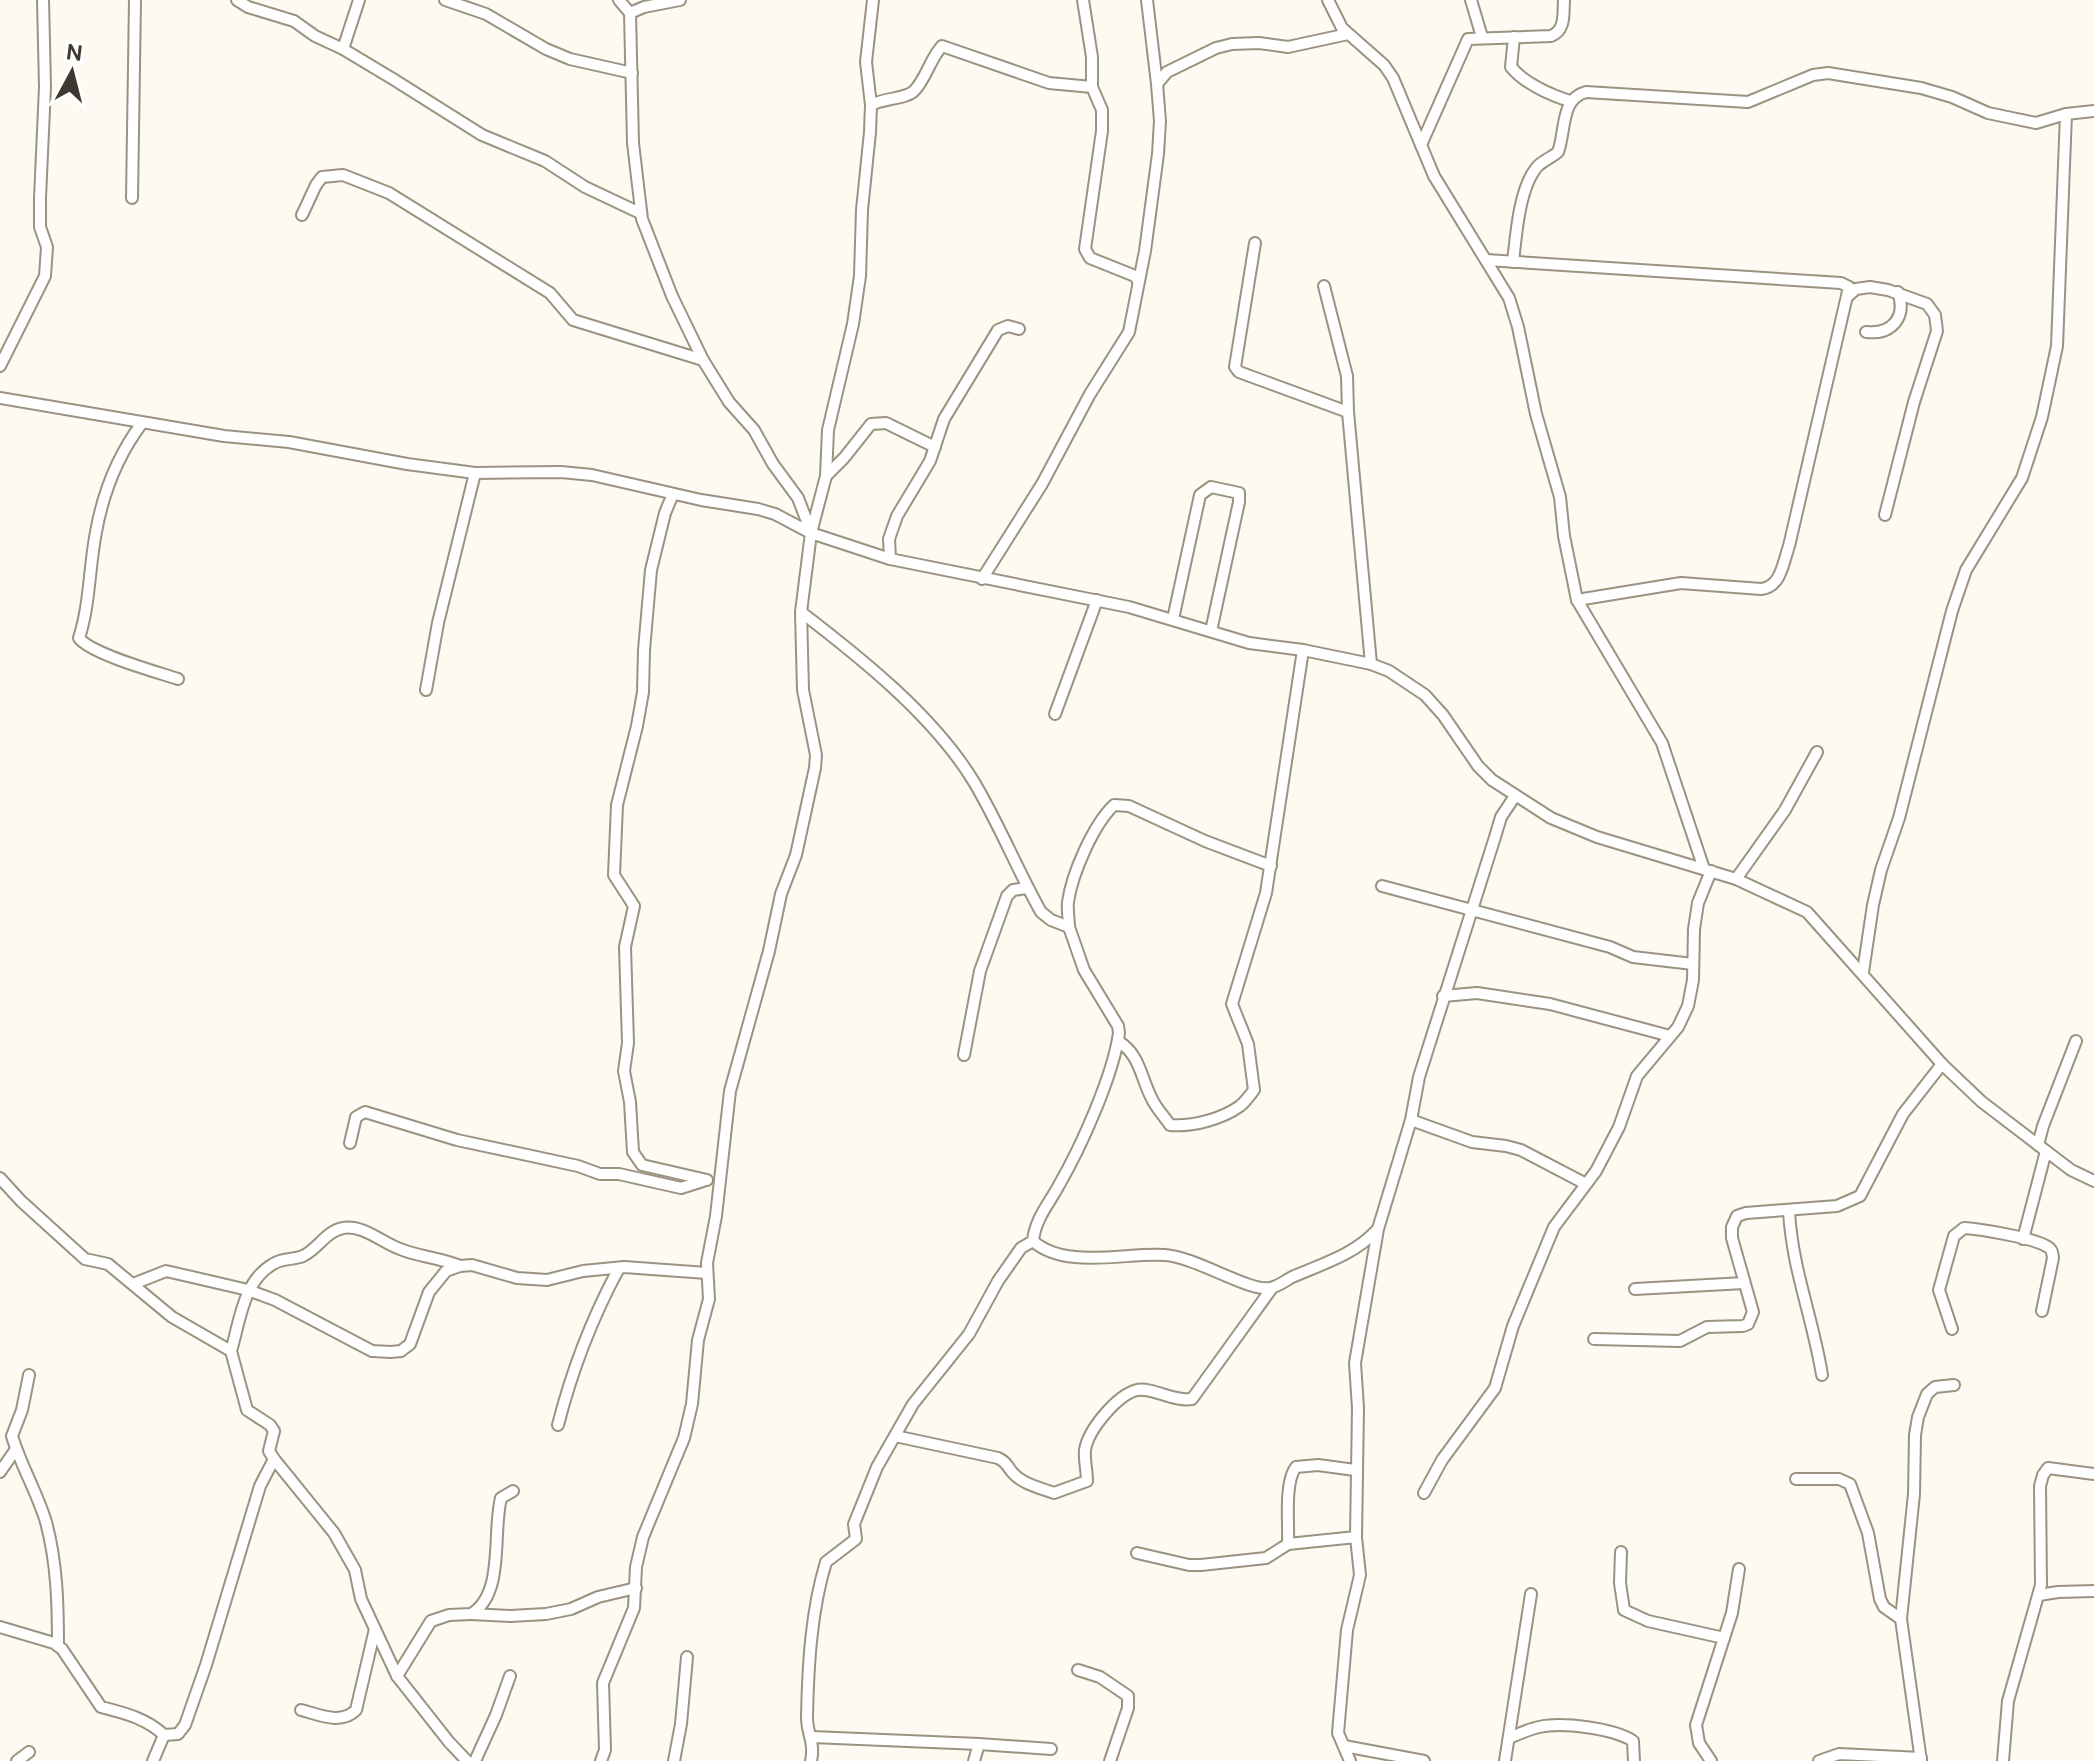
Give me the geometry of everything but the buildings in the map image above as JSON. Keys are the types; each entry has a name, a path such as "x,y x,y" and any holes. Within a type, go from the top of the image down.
{"street":[{"path":"0,366 45,276 47,247 40,227 45,87 43,0"},
{"path":"132,198 135,0"},
{"path":"237,0 248,7 287,18 482,135 545,161 585,187 640,213"},
{"path":"343,49 359,0"},
{"path":"445,0 486,14 546,49 570,59 632,73"},
{"path":"619,0 630,13 633,143 640,213 672,296 703,360 798,498 811,533"},
{"path":"630,13 680,0"},
{"path":"601,1761 605,1750 603,1683 630,1619 643,1537 689,1422 698,1340 709,1299 707,1273 730,1091 769,951 781,894 796,855 815,768 816,755 803,690 801,612 811,533 826,476 828,430 853,324 860,276 860,227 871,105 866,62 873,0"},
{"path":"1083,0 1091,47 1092,87 1102,110 1102,131 1085,249 1090,258 1135,276 1138,281"},
{"path":"982,579 1042,484 1090,394 1129,332 1158,154 1160,121 1147,0"},
{"path":"1328,0 1334,16 1348,34 1384,65 1393,78 1434,176 1509,298 1536,414 1560,497 1564,536 1577,600 1662,743 1708,870 1698,903 1688,1006 1670,1036 1637,1076 1619,1127 1586,1184 1554,1227 1513,1326 1495,1388 1442,1460 1424,1493"},
{"path":"1471,0 1482,37"},
{"path":"1421,145 1468,39 1551,36 1558,33 1562,26 1564,0"},
{"path":"1157,84 1167,72 1216,48 1245,43 1288,47 1348,34"},
{"path":"1514,37 1511,67 1517,75 1556,97 1570,101"},
{"path":"871,105 914,91 942,46 1049,83 1092,87"},
{"path":"1513,262 1530,176 1539,164 1558,152 1570,101 1577,94 1611,92 1748,102 1813,75 1828,73 1921,88 2003,118 2036,123 2066,114 2094,111"},
{"path":"1863,972 1881,870 1899,818 1952,611 1966,570 2022,478 2042,417 2057,346 2066,114"},
{"path":"302,215 322,177 335,175 356,179 389,193 515,269 550,293 573,320 703,360"},
{"path":"1255,243 1235,367 1239,372 1348,412"},
{"path":"1486,260 1841,283 1849,287 1789,546 1776,582 1770,588 1761,589 1681,583 1577,600"},
{"path":"1324,286 1347,376 1371,664"},
{"path":"1847,297 1856,289 1870,287 1898,292 1927,304 1935,315 1937,331 1914,402 1885,515"},
{"path":"1866,332 1885,331 1899,319 1902,301 1898,292"},
{"path":"890,559 892,528 930,461 944,419 998,330 1008,326 1019,329"},
{"path":"0,398 224,436 289,442 475,473 577,473 758,509 775,514 811,533 890,559 1097,600 1257,644 1371,664 1405,679 1425,695 1443,715 1478,766 1515,796 1573,828 1736,879 1807,912 1942,1064 1982,1102 2071,1170 2094,1181"},
{"path":"142,423 125,446 111,478 96,531 86,615 79,638 83,643 108,654 178,679"},
{"path":"826,476 871,424 886,423 935,447"},
{"path":"426,690 438,623 475,473"},
{"path":"1173,619 1200,495 1211,487 1234,491 1239,493 1239,502 1211,631"},
{"path":"673,494 665,513 651,570 643,692 618,797 614,875 634,906 624,965 628,1043 624,1071 630,1102 633,1152 642,1165 707,1180"},
{"path":"1055,714 1097,600"},
{"path":"801,612 842,643 893,689 948,748 972,780 1041,912 1069,927"},
{"path":"1118,1041 1128,1047 1138,1060 1151,1098 1170,1125 1186,1127 1240,1106 1254,1090 1248,1044 1232,1004 1263,905 1271,866 1303,650"},
{"path":"1736,879 1791,801 1817,752"},
{"path":"1350,1761 1338,1733 1347,1630 1360,1575 1356,1537 1358,1408 1355,1363 1378,1229 1411,1120 1419,1077 1501,817 1515,796"},
{"path":"811,1761 812,1737 807,1723 809,1657 826,1562 856,1539 854,1524 877,1467 913,1404 969,1334 998,1281 1021,1248 1033,1241 1039,1217 1060,1184 1106,1081 1118,1041 1118,1026 1084,970 1069,927 1067,904 1084,852 1114,805 1129,806 1205,841 1271,866"},
{"path":"1382,886 1610,947 1633,957 1693,964"},
{"path":"964,1055 980,971 1007,896 1013,890 1027,888"},
{"path":"1443,996 1477,993 1550,1004 1670,1036"},
{"path":"2023,1239 2042,1148 2043,1126 2076,1041"},
{"path":"1594,1339 1680,1341 1707,1327 1743,1326 1752,1319 1753,1312 1732,1238 1732,1227 1737,1216 1837,1206 1860,1196 1903,1114 1942,1064"},
{"path":"350,1143 356,1117 365,1112 457,1140 578,1166 600,1174 619,1174 681,1188 719,1175"},
{"path":"1411,1120 1472,1142 1521,1150 1586,1184"},
{"path":"0,1178 85,1259 108,1264 172,1317 231,1351"},
{"path":"1789,1211 1797,1272 1818,1347 1822,1375"},
{"path":"460,1266 399,1249 360,1230 348,1227 330,1233 304,1255 271,1264 248,1290 231,1351 247,1410 270,1425 274,1431 269,1451 334,1533 355,1570 361,1599 397,1676 467,1761"},
{"path":"1952,1329 1939,1290 1954,1236 1959,1230 1972,1228 2048,1247 2053,1258 2042,1311"},
{"path":"1033,1241 1056,1252 1101,1259 1165,1255 1188,1259 1251,1286 1272,1288 1346,1255 1365,1244 1378,1229"},
{"path":"133,1284 166,1271 248,1290 275,1300 372,1351 391,1352 401,1351 410,1344 429,1292 446,1271 460,1266 472,1265 517,1278 547,1280 583,1271 638,1267 707,1273"},
{"path":"558,1425 569,1381 599,1305 619,1268"},
{"path":"1635,1289 1744,1283"},
{"path":"895,1436 998,1458 1026,1483 1054,1493 1087,1481 1085,1448 1107,1409 1137,1390 1183,1401 1192,1399 1272,1288"},
{"path":"29,1375 22,1410 12,1436 46,1522 53,1553 60,1600 58,1646"},
{"path":"1819,1761 1839,1754 1921,1759 1901,1619 1914,1494 1918,1417 1927,1394 1935,1387 1954,1385"},
{"path":"0,1472 16,1449"},
{"path":"0,1627 58,1646 101,1707 153,1724 164,1735 178,1734 185,1725 234,1578 260,1486 274,1459"},
{"path":"1288,1544 1289,1486 1296,1467 1318,1465 1355,1470"},
{"path":"2003,1761 2006,1713 2013,1678 2039,1595 2042,1569 2039,1514 2043,1475 2048,1468 2094,1474"},
{"path":"1796,1479 1839,1479 1850,1484 1868,1533 1880,1599 1884,1607 1901,1619"},
{"path":"471,1614 479,1610 494,1582 496,1518 501,1498 513,1491"},
{"path":"1137,1553 1201,1565 1266,1558 1288,1544 1356,1537"},
{"path":"1621,1552 1620,1583 1624,1610 1648,1621 1724,1638"},
{"path":"1711,1761 1699,1743 1696,1725 1734,1604 1739,1569"},
{"path":"397,1676 431,1621 449,1615 546,1614 636,1588"},
{"path":"2039,1595 2094,1591"},
{"path":"1505,1761 1531,1594"},
{"path":"301,1710 339,1719 350,1716 356,1710 375,1629"},
{"path":"674,1761 687,1657"},
{"path":"1078,1670 1100,1677 1128,1696 1128,1708 1110,1761"},
{"path":"475,1761 510,1676"},
{"path":"1509,1738 1538,1727 1554,1725 1610,1733 1633,1741 1634,1761"},
{"path":"153,1761 164,1735"},
{"path":"812,1737 1051,1749"},
{"path":"974,1761 979,1744"},
{"path":"1344,1746 1424,1761"},
{"path":"17,1761 29,1752"}]}
